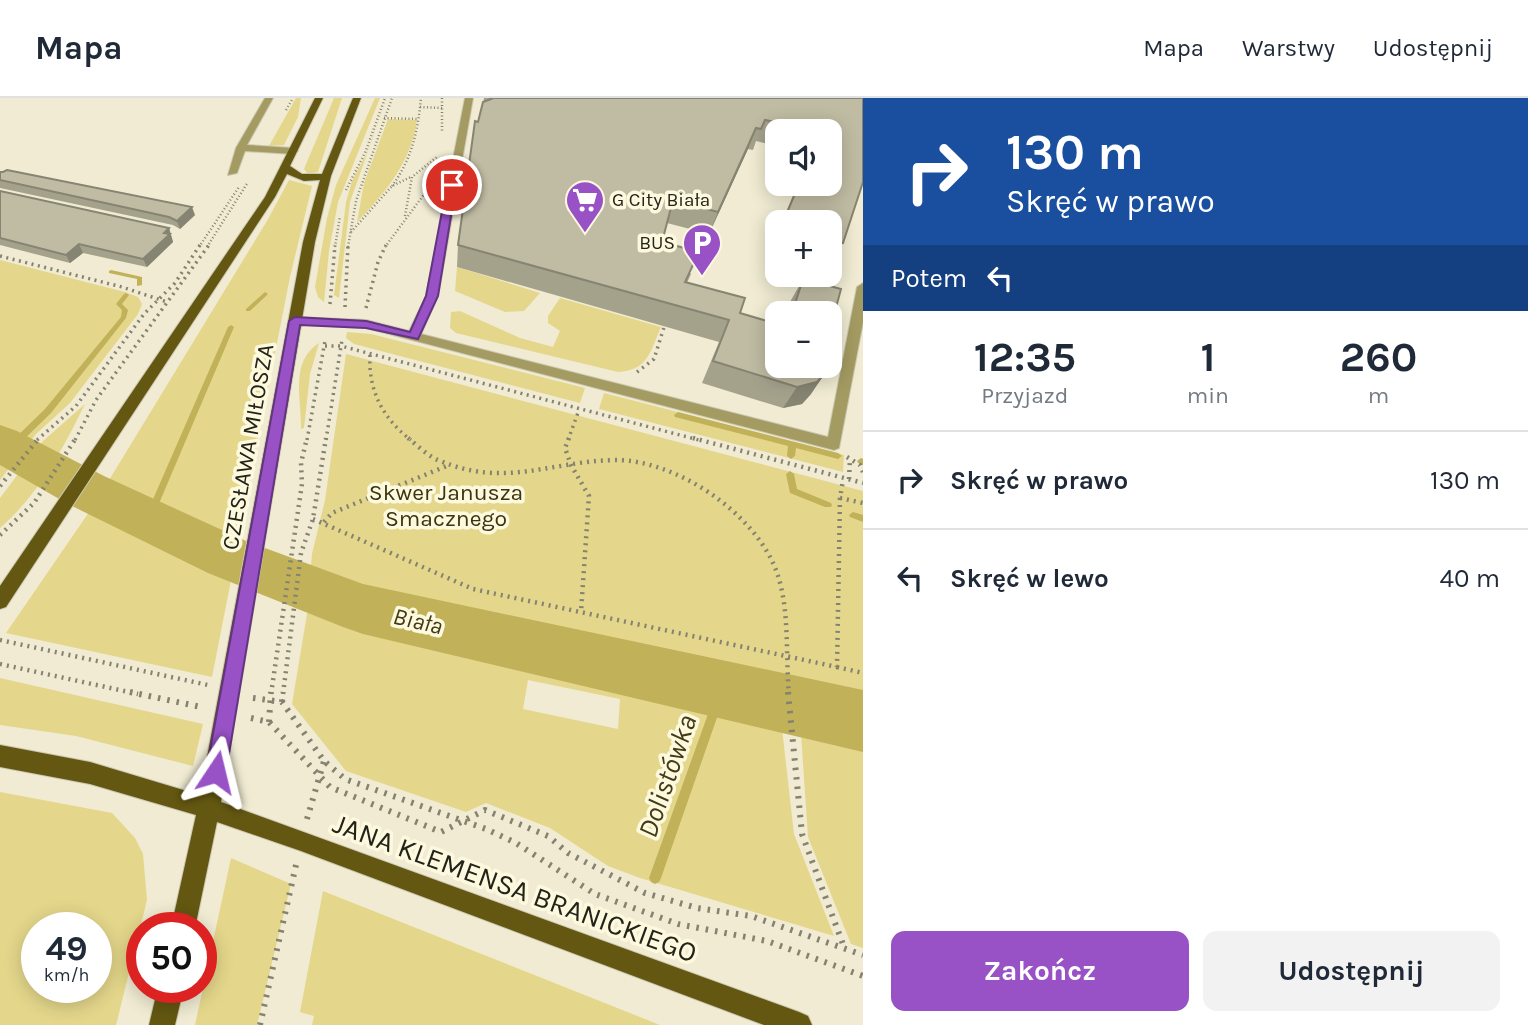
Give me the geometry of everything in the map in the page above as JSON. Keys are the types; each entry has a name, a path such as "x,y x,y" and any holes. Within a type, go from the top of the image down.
{"main road":[{"path":"0,601 270,197 319,98"},
{"name":"CZESŁAWA MIŁOSZA","path":"187,912 209,810 309,242 326,176 357,98"},
{"path":"285,167 304,178 326,176"},
{"name":"JANA KLEMENSA BRANICKIEGO","path":"0,756 90,773 154,790 301,840 799,1025"},
{"path":"162,1025 167,1003"}],"street":[{"path":"232,173 241,148 269,98"},
{"path":"413,336 432,296 451,152 469,100 482,102"},
{"path":"463,120 478,120"},
{"path":"241,148 293,151"},
{"path":"295,321 366,324 834,444 863,287"}],"path":[{"path":"0,535 34,503 70,450 96,400 239,200 293,98"},
{"path":"345,191 365,153 385,98"},
{"path":"392,98 361,183 349,233 341,346 313,519 301,553 282,702 324,761 345,779 463,821 516,844 595,894 678,924 767,941 863,976"},
{"path":"349,233 401,175 414,144 421,98"},
{"path":"392,186 412,177 421,167 451,152 441,124 442,98"},
{"path":"420,107 442,107"},
{"path":"384,118 419,119"},
{"path":"405,216 412,177"},
{"path":"331,301 366,308 377,262 389,238 434,181"},
{"path":"269,722 302,484 300,474 303,452 310,429 328,321 340,214"},
{"path":"696,256 712,220"},
{"path":"0,256 122,287 167,302"},
{"path":"0,486 34,443 76,406 157,299 174,283"},
{"path":"654,359 669,315"},
{"path":"324,346 341,346 863,483"},
{"path":"370,355 369,377 379,404 396,429 419,449 449,465 491,474 514,475 617,460 657,467 693,482 737,514 763,546 776,573 784,604 785,656 802,834 845,948"},
{"path":"579,410 565,448 571,465 589,496 581,612"},
{"path":"837,667 841,498 850,459 860,466 863,472"},
{"path":"324,522 332,513 449,465"},
{"path":"841,498 863,503"},
{"path":"313,519 474,589 863,673"},
{"path":"0,640 179,676 282,702"},
{"path":"0,664 269,722 319,778 342,794 441,832 485,810 548,836 568,853 645,893 697,908 751,916 863,955"},
{"path":"260,1025 301,840 324,761"}],"green space":[{"path":"296,98 301,98 298,117 284,145 269,146"},
{"path":"334,98 342,98 318,172 308,174 304,169"},
{"path":"375,98 380,98 338,202 329,251 324,302 318,297 315,287 327,218 336,185"},
{"path":"387,98 350,202 339,298 334,295 346,202 352,181 367,153"},
{"path":"388,119 417,120 414,135 396,176 357,222 364,183"},
{"path":"289,180 312,186 290,277 236,550 103,490 267,221"},
{"path":"0,260 125,292 138,297 142,304 138,314 70,403 36,434 0,480"},
{"path":"457,267 540,293 524,311 505,312 455,291"},
{"path":"560,298 661,327 647,358 636,368 618,372 456,333 450,328 451,312 460,311 520,338 553,347 560,331 548,323 548,316"},
{"path":"347,332 371,334 585,388 580,403 354,344 346,338"},
{"path":"319,343 310,374 304,428 301,429 300,371 310,351"},
{"name":"Skwer Janusza Smacznego","path":"346,354 863,491 863,721 363,609 309,588 312,554 325,500"},
{"path":"604,393 844,455 843,472 599,409"},
{"path":"85,404 38,486 0,528 0,498 43,441"},
{"path":"96,502 233,570 212,677 6,633"},
{"path":"309,602 424,635 780,711 794,834 834,936 608,866 550,828 486,803 466,812 346,771 292,704","holes":["528,680 620,699 618,729 523,709"]},
{"path":"0,678 203,724 193,766 76,736 0,725"},
{"path":"800,719 863,734 863,948 851,944 808,837"},
{"path":"0,792 112,813 135,838 143,854 147,900 144,912 126,912 126,985 116,1025 0,1025"},
{"path":"231,858 291,884 257,1025 195,1025 200,1003 217,1003 217,923"},
{"path":"323,891 660,1025 312,1025 314,1016 300,1012"}],"building":[{"name":"G City Biała","path":"489,98 863,98 863,182 843,243 842,210 788,210 794,196 842,196 842,119 765,119 761,129 756,128 718,212 673,200 662,242 699,252 685,282 745,298 740,313 765,320 765,377 713,361 729,320 458,245 475,121 478,122 483,102 491,99"},
{"path":"7,170 192,207 177,221 0,180 0,172"},
{"path":"0,191 169,228 164,233 170,234 143,259 79,244 66,255 0,238"},
{"path":"800,287 841,289 838,301 796,301"},
{"name":"G City Biała","path":"768,378 821,378 817,382 797,387"}],"waterway":[{"path":"111,272 140,278 139,285"},
{"path":"248,310 265,294"},
{"path":"10,448 48,411 124,317 125,310 119,304 126,295"},
{"path":"148,520 231,327"},
{"path":"678,415 792,444"},
{"name":"Biała","path":"0,443 86,490 227,557 363,609 863,721"},
{"path":"791,456 792,444"},
{"path":"792,444 838,456"},
{"path":"790,474 793,491 828,505"},
{"path":"853,515 863,519"},
{"name":"Dolistówka","path":"655,878 722,689"}],"place":[{"name":"G City Biała","path":"585,234"},
{"name":"BUS","path":"702,277"}],"route":[{"path":"216,772 295,321 366,324 413,336 432,296 452,185"}]}
